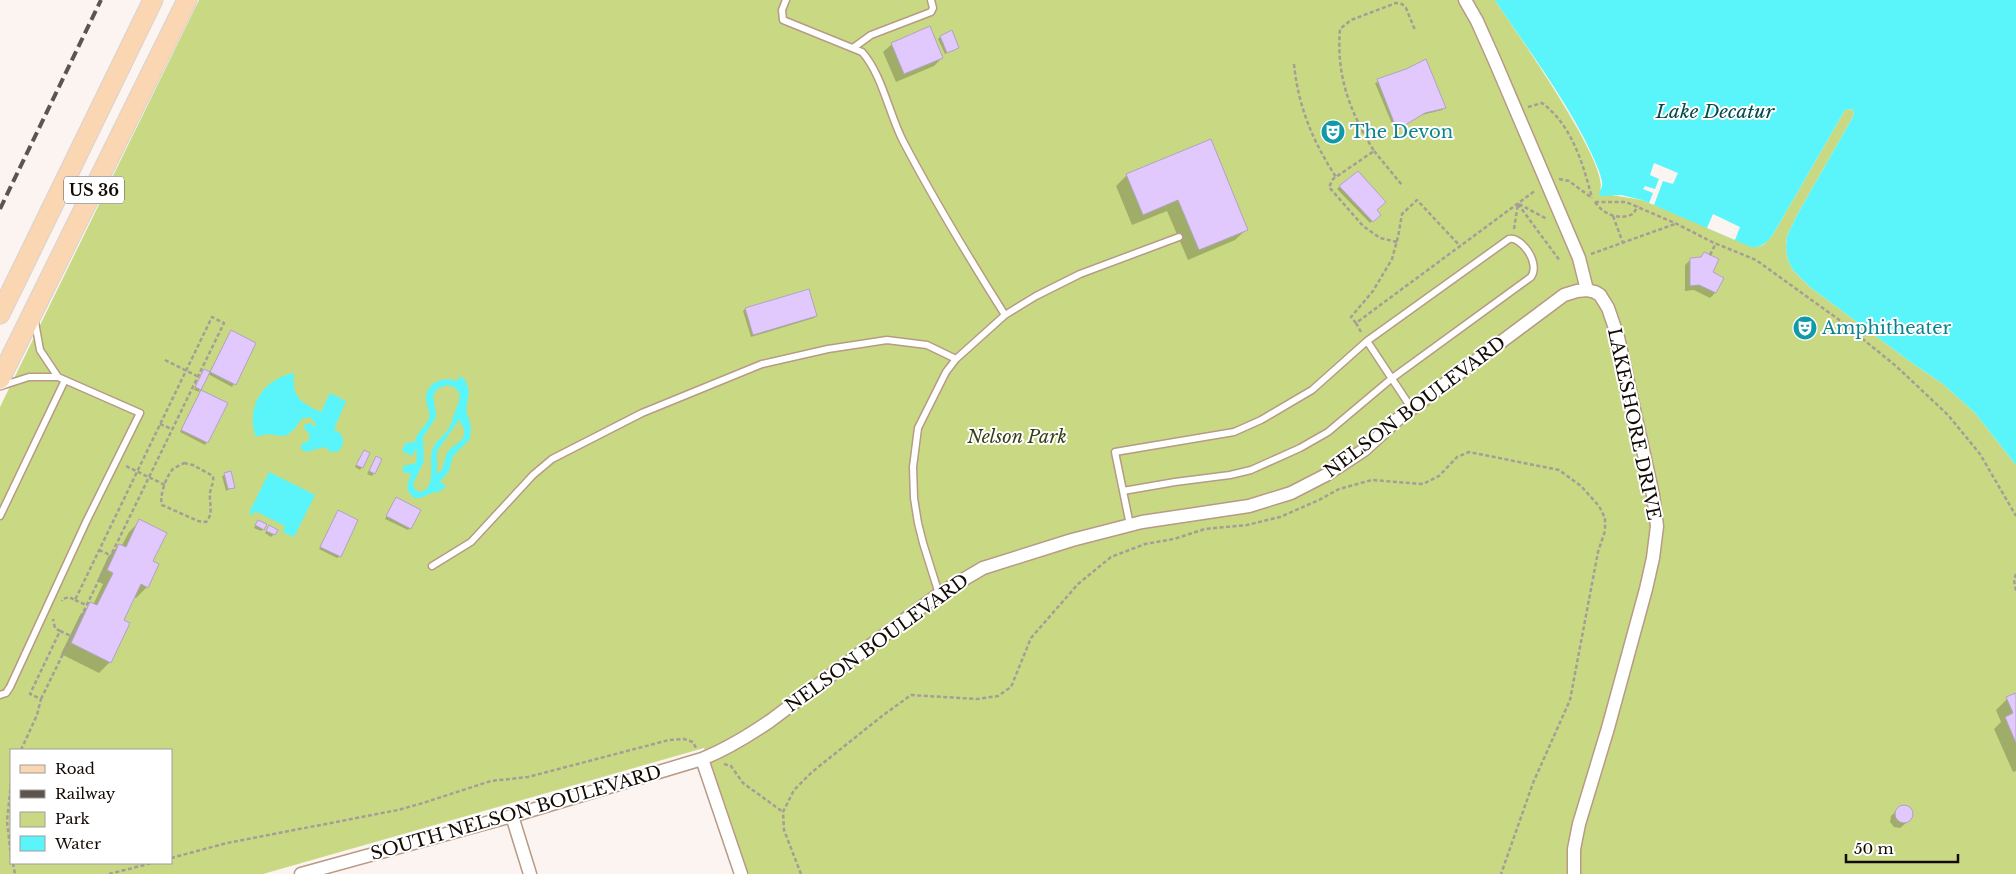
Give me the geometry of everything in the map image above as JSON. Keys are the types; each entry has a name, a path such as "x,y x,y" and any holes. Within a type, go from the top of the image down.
{"main road":[{"name":"US 36","path":"0,314 153,0"},
{"name":"US 36","path":"0,379 187,0"}],"street":[{"path":"1465,0 1477,21 1579,258 1587,290"},
{"name":"NELSON BOULEVARD","path":"702,759 752,734 939,594 984,568 1072,540 1130,525 1250,506 1291,493 1326,475 1364,450 1412,409 1564,295 1587,290"},
{"name":"LAKESHORE DRIVE","path":"1574,874 1574,849 1579,824 1637,624 1653,558 1656,526 1653,495 1618,337 1608,308 1600,295 1587,290"},
{"path":"702,759 741,874"},
{"name":"SOUTH NELSON BOULEVARD","path":"301,874 315,872 512,816 702,759"},
{"path":"512,816 530,874"}],"lane":[{"path":"786,0 783,5 784,20 862,52 871,62 890,113 903,140 1005,315"},
{"path":"853,48 871,35 931,12 933,8 931,0"},
{"path":"939,594 922,543 918,524 914,498 914,459 918,428 946,372 956,359 1005,315 1062,282 1179,237"},
{"path":"1123,491 1230,475 1272,461 1300,448 1328,432 1391,378 1531,276 1535,267 1534,262 1518,240 1513,238 1504,241 1367,341 1312,390 1261,420 1234,432 1115,452 1123,491 1130,525"},
{"path":"33,312 40,350 58,377"},
{"path":"432,566 471,542 533,475 552,459 642,413 762,364 828,349 888,340 927,345 956,359"},
{"path":"1367,341 1412,409"},
{"path":"0,387 29,377 58,377 140,413 10,687 0,695"},
{"path":"0,516 65,380"}],"path":[{"path":"1402,185 1374,151 1361,129 1345,90 1340,29 1352,20 1396,3 1402,4 1406,8 1414,30"},
{"path":"1294,64 1296,86 1303,112 1321,154 1336,177"},
{"path":"1516,111 1539,103 1549,108 1565,128 1580,157 1592,198"},
{"path":"1374,151 1336,177 1328,188 1363,226 1380,238 1397,242"},
{"path":"1356,323 1546,184 1561,179 1569,181 1592,198 1601,210 1613,216 1629,216 1636,212 1638,206"},
{"path":"1367,341 1351,317 1373,291 1392,259 1402,214 1416,200 1460,246"},
{"path":"1595,202 1626,202 1638,206 1756,260 1838,319 1896,366 1948,415 1980,454 2016,516"},
{"path":"1518,204 1556,223 1565,225"},
{"path":"1513,238 1518,204"},
{"path":"1518,204 1560,261"},
{"path":"1613,216 1622,243"},
{"path":"1579,258 1677,224"},
{"path":"1710,255 1716,243"},
{"path":"21,749 37,714 41,699 224,323 212,317 75,600"},
{"path":"165,360 198,376"},
{"path":"160,424 172,429"},
{"path":"801,874 784,830 784,812 794,790 812,772 910,696 977,699 998,696 1011,687 1031,638 1078,584 1111,557 1145,544 1174,539 1205,529 1247,524 1280,517 1319,500 1339,488 1372,480 1423,484 1439,476 1457,457 1469,452 1559,470 1581,486 1599,506 1605,518 1605,531 1598,552 1570,700 1533,783 1501,874"},
{"path":"116,461 165,485"},
{"path":"184,463 193,464 210,473 214,480 210,493 211,511 209,520 198,522 162,505 160,498 165,485 173,469 184,463"},
{"path":"99,550 110,555"},
{"path":"2016,574 2014,580 2016,591"},
{"path":"60,606 64,599 70,597 86,605"},
{"path":"56,613 53,620 55,628 71,636"},
{"path":"41,699 30,694 60,631"},
{"path":"172,858 227,843 398,810 491,781 528,777 669,740 684,739 693,742 702,759 731,766 743,782 784,812"},
{"path":"10,792 7,821 10,848"},
{"path":"109,874 148,864"}],"green space":[{"name":"Nelson Park","path":"199,0 1495,0 1539,65 1576,126 1591,154 1599,176 1600,190 1611,195 1642,200 1756,247 1763,245 1772,236 1845,110 1853,109 1854,115 1787,236 1788,260 1793,270 1810,287 1943,384 1975,413 2016,465 2016,874 747,874 704,748 263,874 0,874 0,407"}],"water":[{"name":"Lake Decatur","path":"1495,0 2016,0 2016,465 1975,413 1943,384 1810,287 1793,270 1788,260 1787,236 1854,115 1853,109 1845,110 1772,236 1758,247 1751,247 1642,200 1621,195 1600,196 1599,192 1602,188 1601,176 1578,127"},
{"path":"294,373 293,381 296,394 303,402 321,412 330,393 346,401 334,429 342,435 343,444 339,451 332,452 324,447 306,452 301,449 302,443 309,441 309,432 305,430 304,425 311,423 314,427 316,424 310,417 301,419 295,428 285,436 270,434 256,437 253,415 259,396 273,381"},
{"path":"460,376 465,380 469,390 466,411 471,426 470,439 453,456 449,471 440,482 446,486 440,491 421,498 415,498 409,493 407,487 411,474 403,472 403,466 416,463 417,451 415,450 412,456 402,451 406,442 412,443 415,441 429,418 426,399 429,388 441,380 457,381","holes":["447,385 457,390 459,401 451,424 431,453 431,480 429,486 419,492 414,488 413,484 424,461 423,437 435,419 433,396 437,389","459,420 464,431 463,438 447,453 442,468 437,474 437,451"]},
{"path":"269,472 315,495 294,537 283,532 285,526 255,511 253,515 249,513"}],"pier":[{"path":"1654,163 1678,173 1673,184 1663,181 1654,205 1649,203 1653,193 1643,189 1645,186 1655,189 1659,179 1650,175"},
{"path":"1713,214 1740,227 1735,240 1707,228"}],"building":[{"path":"930,26 943,58 904,74 891,43"},
{"path":"952,30 959,48 947,53 940,36"},
{"path":"1426,59 1446,108 1425,113 1397,130 1377,79 1406,69"},
{"path":"1211,139 1248,230 1199,250 1178,200 1143,215 1126,174"},
{"path":"1358,171 1386,202 1377,210 1381,215 1373,222 1339,186"},
{"path":"1704,252 1719,259 1713,272 1724,278 1716,293 1699,285 1690,286 1690,258 1701,257"},
{"path":"809,289 817,316 753,335 745,308"},
{"path":"231,330 256,343 236,385 210,372"},
{"path":"204,369 210,372 201,390 195,387"},
{"path":"201,390 228,403 208,443 181,430"},
{"path":"364,450 370,453 363,468 356,465"},
{"path":"376,456 382,459 375,474 369,471"},
{"path":"231,471 235,488 228,489 224,473"},
{"path":"396,497 421,510 411,529 386,516"},
{"path":"338,510 358,520 341,557 320,547"},
{"path":"139,519 167,533 153,561 159,564 148,588 141,584 124,620 130,623 111,663 71,643 90,602 97,605 113,573 107,570 119,544 126,547"},
{"path":"258,520 267,524 264,530 255,525"},
{"path":"269,525 278,530 275,535 266,531"},
{"path":"2016,693 2016,743 2005,717 2013,713 2006,697"},
{"path":"1900,805 1908,805 1913,810 1911,821 1900,823 1895,818 1895,810"}],"railway":[{"path":"0,209 101,0"}],"place":[{"name":"The Devon","path":"1333,132"},
{"name":"Amphitheater","path":"1805,328"}]}
